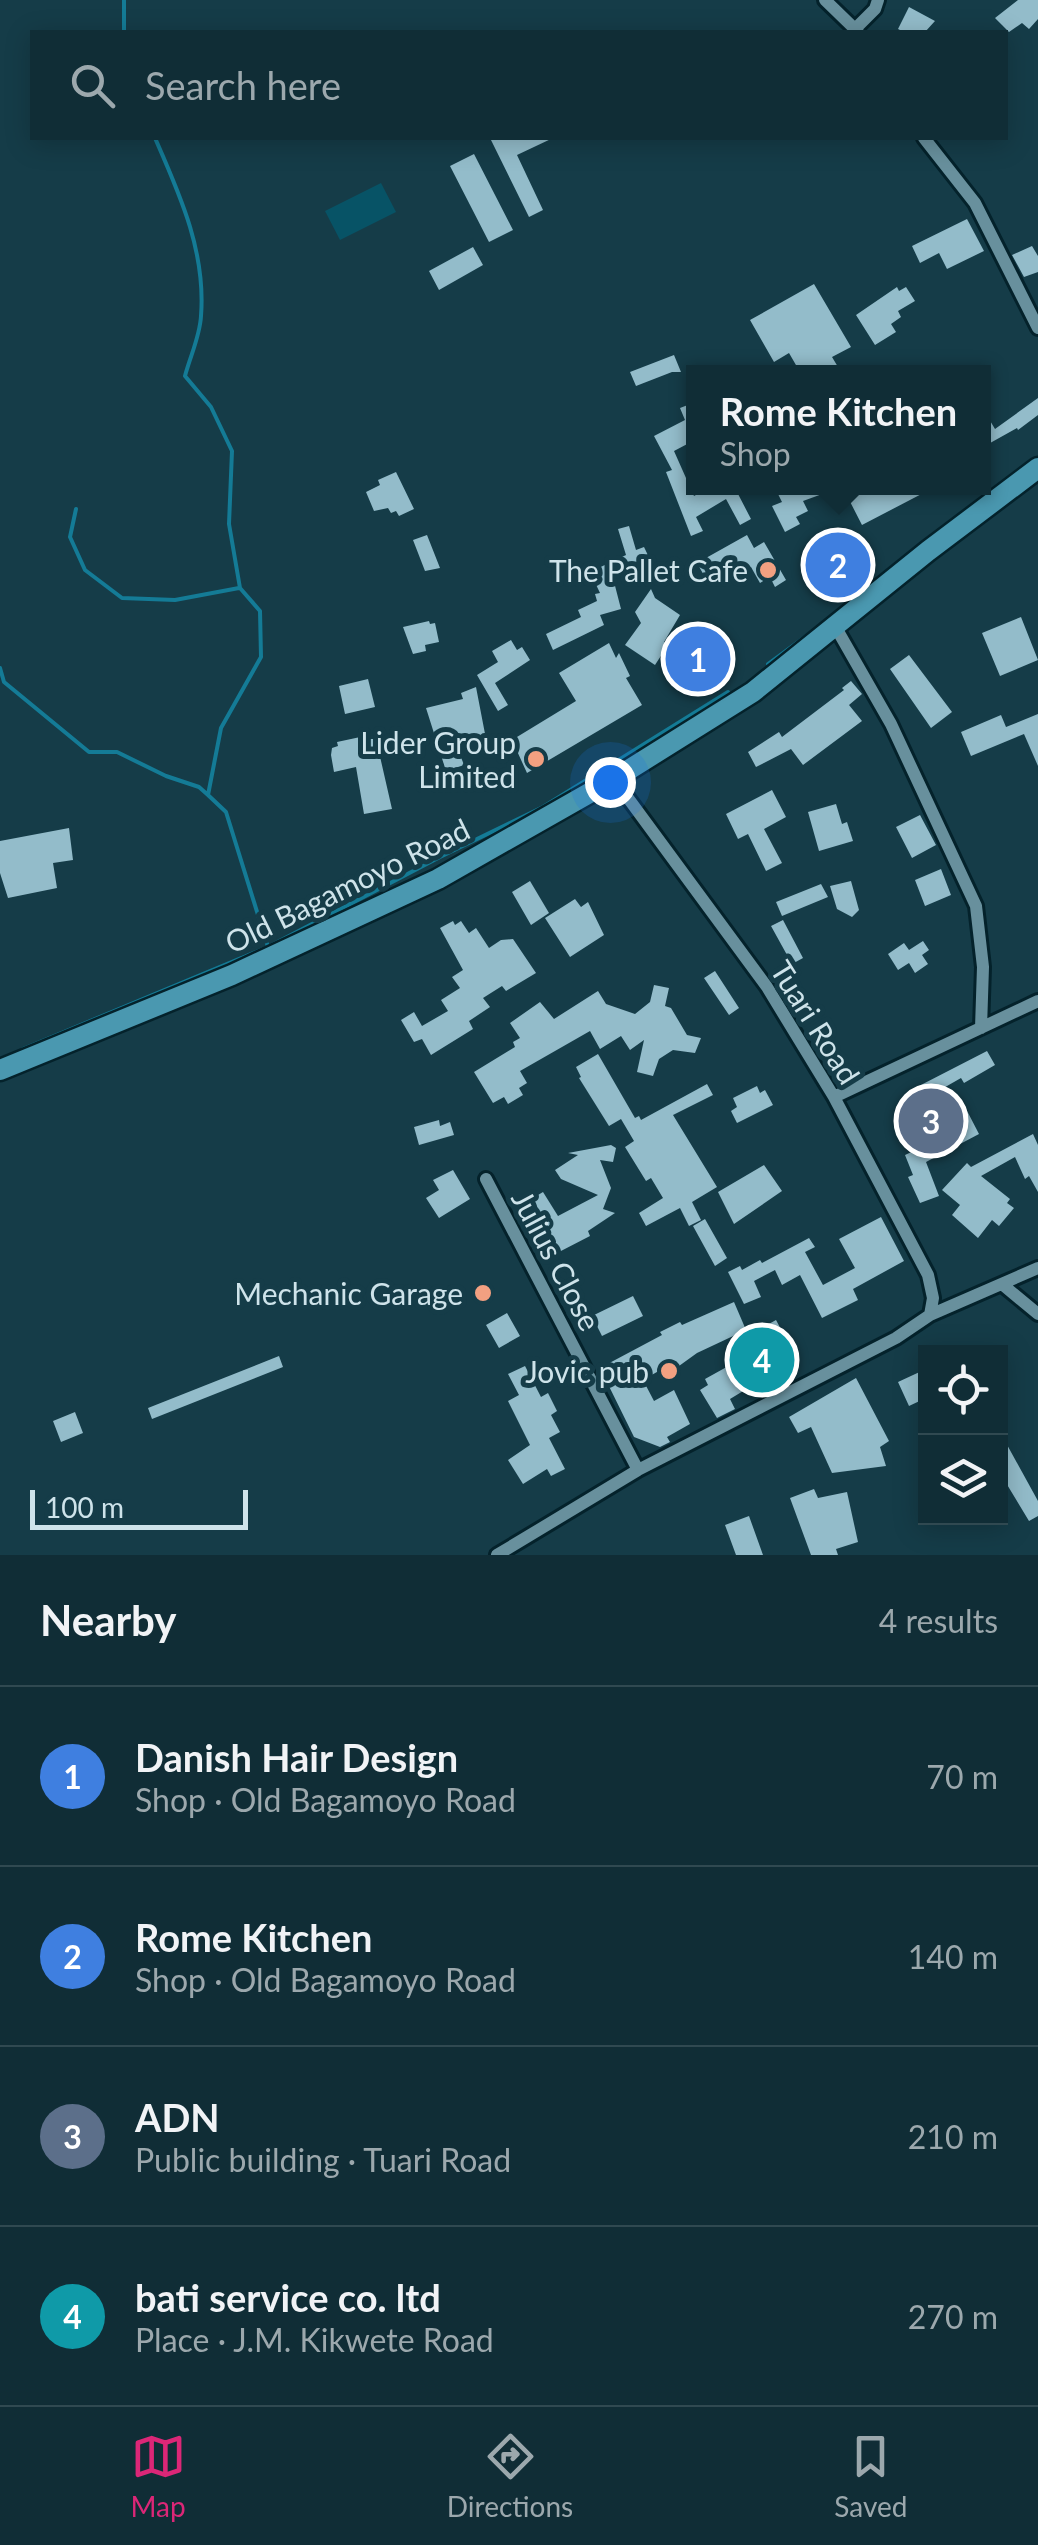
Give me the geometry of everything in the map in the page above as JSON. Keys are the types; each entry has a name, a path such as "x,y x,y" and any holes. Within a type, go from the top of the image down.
{"main road":[{"name":"Old Bagamoyo Road","path":"0,1070 232,974 438,879 614,779 732,706 1038,468"}],"street":[{"path":"825,0 856,30"},
{"path":"858,30 878,0"},
{"path":"926,140 975,203 1038,328"},
{"path":"836,626 891,724 976,906 983,966 982,1028"},
{"name":"Tuari Road","path":"614,779 766,987 834,1097 928,1276 933,1298 930,1314"},
{"path":"834,1097 1038,1001"},
{"name":"Julius Close","path":"486,1179 638,1470"},
{"path":"497,1555 638,1470 896,1338 930,1314 1038,1268"},
{"path":"1003,1285 1038,1314"}],"shaded area":[{"path":"381,183 396,212 340,240 325,211"}],"building":[{"path":"1018,0 1038,0 1038,19 1029,29 1022,23 1009,32 995,18"},
{"path":"909,7 935,21 927,30 898,29"},
{"path":"491,140 549,140 517,155 543,210 529,217"},
{"path":"474,154 513,230 489,242 450,166"},
{"path":"967,219 984,251 947,269 939,253 920,263 912,246"},
{"path":"1032,246 1038,256 1038,272 1024,277 1012,255"},
{"path":"473,247 483,265 439,290 429,271"},
{"path":"814,284 851,347 832,357 837,365 796,365 789,353 774,362 750,320"},
{"path":"897,287 899,291 906,287 915,301 898,311 901,317 891,324 896,332 875,345 856,315"},
{"path":"674,355 681,372 636,386 630,372"},
{"path":"1038,398 1038,415 1018,430 991,443 991,422 995,429"},
{"path":"686,406 686,445 674,451 686,478 686,495 739,495 751,519 740,525 726,499 696,517 703,531 691,536 666,472 672,470 654,436 685,420 680,408"},
{"path":"396,472 414,509 399,516 388,508 374,511 366,492 380,485 378,480"},
{"path":"778,495 820,495 803,501 808,511 796,517 800,524 785,532 772,506 782,502"},
{"path":"847,495 920,495 862,525"},
{"path":"629,526 636,550 644,547 656,572 639,580 634,568 613,578 621,609 600,615 604,625 553,650 546,634 581,617 578,610 597,601 595,594 600,593 590,572 626,555 618,529"},
{"path":"840,532 856,552 850,557 853,561 834,576 831,572 818,582 803,555"},
{"path":"427,535 440,568 425,571 413,540"},
{"path":"747,535 754,548 764,542 786,580 775,587 770,577 760,583 751,567 710,586 697,563"},
{"path":"651,589 655,598 680,615 655,665 625,645 641,623 635,612"},
{"path":"1021,617 1038,660 1000,676 982,633"},
{"path":"435,623 439,642 425,645 426,651 413,654 403,627"},
{"path":"511,640 517,650 522,647 530,660 495,683 508,705 498,711 477,675 498,662 492,651"},
{"path":"609,643 616,658 619,653 630,676 626,678 642,705 527,773 512,740 576,701 559,673"},
{"path":"909,655 952,712 931,728 890,669"},
{"path":"368,679 375,707 345,714 339,686"},
{"path":"851,681 862,694 849,705 862,721 803,765 791,749 756,767 748,752 779,732 782,737"},
{"path":"476,687 486,739 472,741 474,747 459,752 464,765 446,771 426,708 463,699 461,693"},
{"path":"1038,714 1038,766 1024,734 971,756 961,732 1001,715 1006,727"},
{"path":"365,736 376,739 392,809 364,814 356,767 334,772 331,755 337,742"},
{"path":"772,790 786,817 764,829 782,863 766,871 748,834 738,839 726,814"},
{"path":"836,804 853,841 819,851 808,812"},
{"path":"920,815 936,845 912,858 896,827"},
{"path":"69,828 73,860 53,863 57,888 8,898 0,873 0,841"},
{"path":"941,869 951,895 925,906 915,880"},
{"path":"530,881 549,913 531,925 512,892"},
{"path":"851,881 859,910 852,917 837,909 830,886"},
{"path":"821,884 828,897 782,916 776,902"},
{"path":"575,899 581,907 588,902 604,935 570,957 545,918"},
{"path":"783,920 803,958 792,964 771,926"},
{"path":"453,921 455,925 461,921 469,933 476,928 489,948 501,940 513,939 536,973 506,991 502,986 483,998 490,1007 469,1021 473,1029 431,1055 422,1039 414,1042 401,1020 414,1012 422,1026 448,1011 441,1000 460,988 452,977 463,970 440,928"},
{"path":"923,941 929,950 922,955 928,964 915,973 909,963 898,970 888,954 904,943 909,950"},
{"path":"715,971 739,1008 729,1015 704,978"},
{"path":"654,985 669,988 665,1006 671,1008 687,1035 701,1038 695,1053 673,1050 659,1059 653,1076 637,1072 644,1040 630,1050 621,1036 600,1049 590,1031 520,1071 527,1083 519,1088 523,1095 508,1104 504,1097 493,1103 474,1072 515,1047 513,1042 520,1038 510,1023 540,1002 554,1019 598,991 606,1004 635,1014 650,1002"},
{"path":"987,1051 995,1065 964,1083 961,1078 940,1090 954,1113 965,1107 979,1134 926,1162 939,1196 920,1203 908,1177 913,1175 905,1155 933,1142 925,1127 937,1121 917,1087"},
{"path":"598,1054 635,1118 639,1116 641,1120 707,1084 713,1095 673,1115 717,1187 692,1202 701,1220 689,1226 680,1208 646,1226 639,1213 663,1198 651,1178 646,1181 625,1147 634,1141 621,1119 609,1126 579,1078 576,1067"},
{"path":"757,1086 760,1093 765,1090 773,1105 737,1123 731,1111 737,1107 733,1098"},
{"path":"439,1120 440,1126 450,1122 454,1135 419,1145 414,1127"},
{"path":"1033,1134 1038,1145 1038,1192 1029,1176 1025,1179 1015,1157 981,1176 1010,1199 1007,1203 1014,1208 999,1226 992,1220 978,1238 952,1215 960,1205 942,1190 967,1163 971,1167"},
{"path":"611,1145 616,1148 613,1162 600,1160 611,1188 603,1209 615,1213 588,1231 590,1236 559,1252 533,1198 543,1192 558,1216 598,1195 561,1179 555,1170 578,1155 568,1153"},
{"path":"764,1165 782,1191 734,1224 718,1192"},
{"path":"453,1170 470,1199 439,1218 426,1198 439,1190 433,1180"},
{"path":"881,1217 904,1261 853,1289 858,1300 822,1318 800,1275 782,1285 775,1270 754,1281 761,1297 744,1304 728,1272 740,1266 742,1270 760,1260 762,1263 809,1238 815,1247 805,1252 823,1285 855,1268 839,1239"},
{"path":"705,1219 727,1258 715,1266 693,1226"},
{"path":"633,1296 643,1316 602,1336 592,1316"},
{"path":"734,1302 746,1330 679,1366 676,1361 643,1380 654,1401 674,1390 690,1424 667,1437 670,1442 660,1447 634,1437 600,1368 680,1322 682,1325"},
{"path":"507,1313 520,1336 499,1348 486,1325"},
{"path":"776,1320 784,1335 764,1347 782,1381 768,1388 763,1379 730,1399 735,1409 717,1418 700,1390 708,1385 705,1379 750,1354 742,1339"},
{"path":"279,1356 283,1367 152,1419 148,1408"},
{"path":"525,1366 541,1397 548,1393 557,1411 551,1415 560,1432 549,1438 565,1469 551,1476 547,1469 523,1484 508,1460 530,1445 508,1401 519,1395 508,1374"},
{"path":"918,1373 918,1402 909,1406 898,1382"},
{"path":"856,1378 889,1441 880,1447 886,1466 832,1473 811,1427 798,1433 789,1417"},
{"path":"75,1412 83,1433 61,1442 53,1421"},
{"path":"1008,1447 1038,1501 1038,1516 1029,1521 1008,1486"},
{"path":"814,1489 818,1498 847,1492 858,1542 836,1549 838,1555 811,1555 790,1498"},
{"path":"749,1516 763,1555 736,1555 725,1525"}],"waterway":[{"path":"124,0 124,30"},
{"path":"156,140 182,202 199,269 200,324 185,376 211,407 232,451 229,524 240,588 260,611 261,657 221,728 208,795 226,812 268,947 543,807 728,692"},
{"path":"76,509 70,537 85,570 122,598 175,600 239,588"},
{"path":"768,664 813,631"},
{"path":"0,668 4,682 89,752 117,752 199,787 208,795"},
{"path":"23,1049 268,947"}],"place":[{"name":"Rome Kitchen","path":"838,565"},
{"name":"The Pallet Cafe","path":"768,570"},
{"name":"Danish Hair Design","path":"698,659"},
{"name":"Lider Group Limited","path":"536,759"},
{"name":"ADN","path":"931,1121"},
{"name":"Mechanic Garage","path":"483,1293"},
{"name":"bati service co. ltd","path":"762,1360"},
{"name":"Jovic pub","path":"669,1371"}]}
